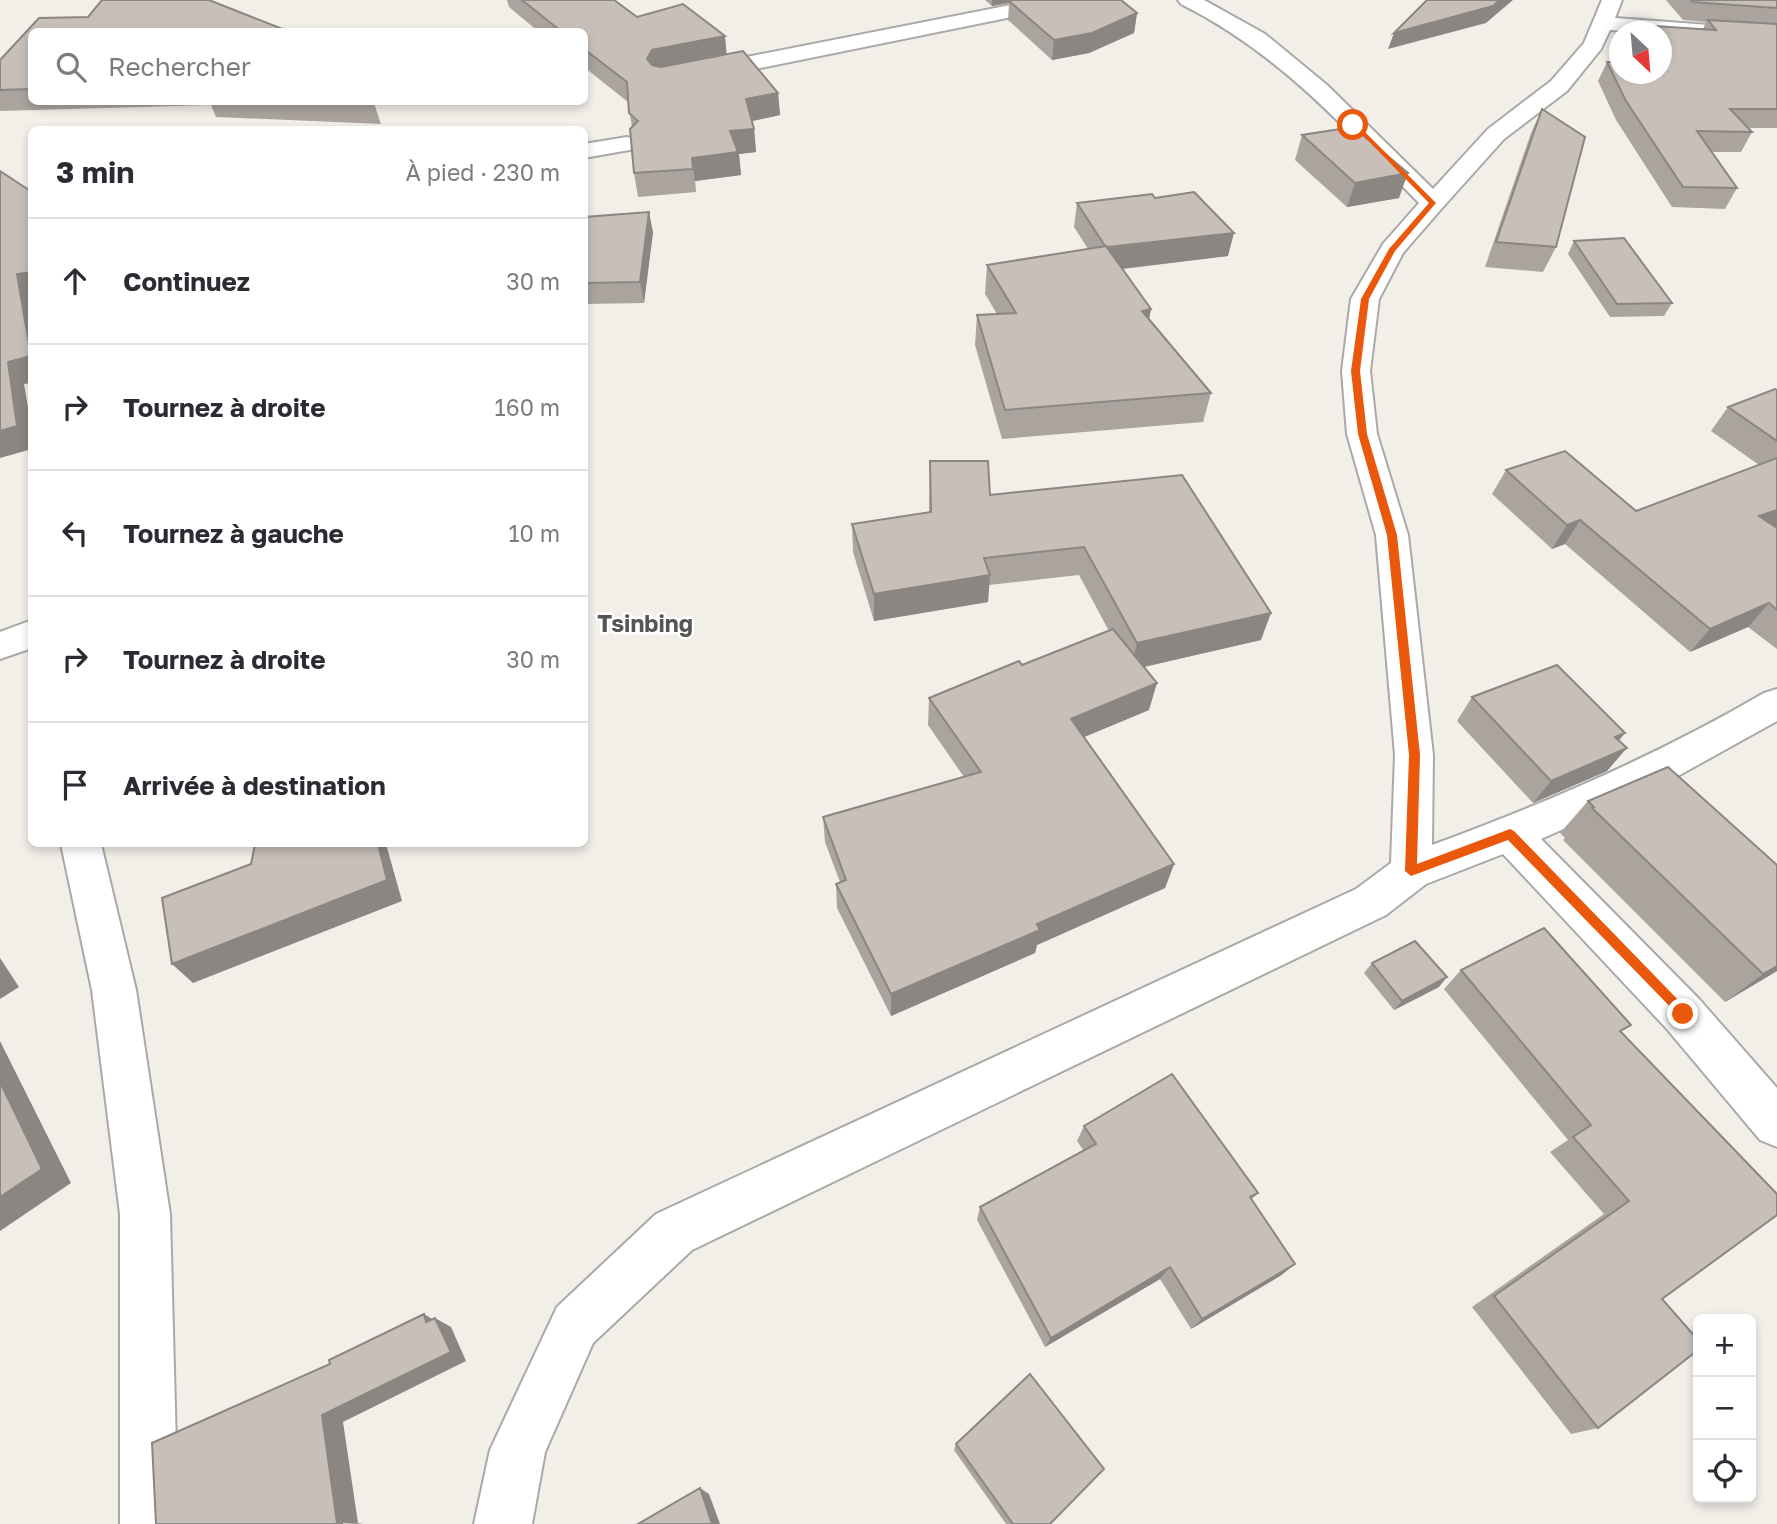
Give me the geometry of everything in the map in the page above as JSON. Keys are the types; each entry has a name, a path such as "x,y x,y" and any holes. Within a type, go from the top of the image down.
{"street":[{"path":"678,78 1066,0"},
{"path":"1188,0 1269,48 1310,82 1433,203"},
{"path":"1411,871 1415,755 1392,535 1362,434 1356,371 1365,299 1392,250 1433,203 1496,134 1559,86 1594,46 1608,11 1777,36"},
{"path":"588,150 627,144"},
{"path":"0,646 28,635"},
{"path":"503,1524 518,1450 575,1325 674,1232 1371,902 1411,871 1510,834 1731,732 1777,703"},
{"path":"1510,834 1683,1014 1777,1124"},
{"path":"82,847 114,990 145,1214 149,1524"}],"building":[{"path":"102,0 209,0 280,28 30,28 39,18 88,17"},
{"path":"522,0 614,0 637,17 683,4 725,36 652,50 647,59 652,65 661,67 743,51 778,93 746,99 754,129 730,131 738,152 692,158 693,169 634,173 630,129 638,121 629,113 627,82 588,52 588,28 557,28"},
{"path":"1121,0 1137,13 1092,33 1054,40 1009,1"},
{"path":"1427,0 1500,0 1493,6 1394,33"},
{"path":"1691,0 1777,0 1777,8 1692,2"},
{"path":"1708,20 1777,24 1777,109 1730,109 1752,132 1697,131 1737,188 1683,187 1626,101 1618,84 1672,84 1672,27 1716,30"},
{"path":"28,30 28,89 0,90 0,60"},
{"path":"1542,109 1585,137 1556,247 1496,242"},
{"path":"1353,127 1408,173 1355,183 1302,135"},
{"path":"0,171 28,189 28,273 17,274 28,338 28,357 8,362 17,426 0,431"},
{"path":"1194,192 1234,233 1108,247 1077,203 1152,194 1155,198"},
{"path":"649,212 640,282 588,283 588,217"},
{"path":"1624,238 1672,303 1617,304 1574,241"},
{"path":"1106,246 1151,309 1142,311 1211,393 1005,410 977,315 1016,313 987,265"},
{"path":"1777,390 1777,441 1728,407"},
{"path":"1565,451 1636,511 1777,458 1777,510 1759,516 1777,528 1777,610 1769,603 1710,629 1580,520 1567,525 1506,470"},
{"path":"930,461 988,461 990,495 1182,475 1271,613 1137,643 1084,547 984,558 990,575 874,594 852,524 931,512"},
{"path":"1113,629 1157,683 1071,719 1174,864 1037,924 1040,930 891,994 836,884 846,880 823,817 981,772 929,698 1019,661 1022,665"},
{"path":"1557,665 1625,733 1615,737 1627,748 1551,781 1472,697"},
{"path":"1668,767 1777,865 1777,966 1763,974 1592,808 1594,807 1588,801"},
{"path":"254,847 379,847 387,880 172,964 162,898 251,864"},
{"path":"1544,928 1631,1025 1620,1031 1777,1194 1777,1215 1662,1299 1693,1334 1693,1354 1598,1428 1494,1296 1629,1201 1573,1137 1591,1125 1461,970"},
{"path":"1415,941 1447,977 1402,1001 1372,963"},
{"path":"1172,1074 1258,1193 1250,1197 1295,1264 1202,1319 1170,1267 1051,1338 980,1207 1096,1144 1084,1126"},
{"path":"0,1082 42,1169 0,1197"},
{"path":"424,1314 426,1322 435,1318 451,1352 322,1415 337,1523 342,1521 342,1524 156,1524 152,1443 330,1364 329,1360"},
{"path":"1030,1374 1104,1469 1050,1524 1013,1524 956,1444"},
{"path":"700,1488 712,1524 638,1524"}],"district":[{"name":"Tsinbing","path":"645,624"}],"route":[{"path":"1353,125 1433,203 1392,250 1365,299 1356,371 1362,434 1392,535 1415,755 1411,871 1510,834 1683,1014"}]}
